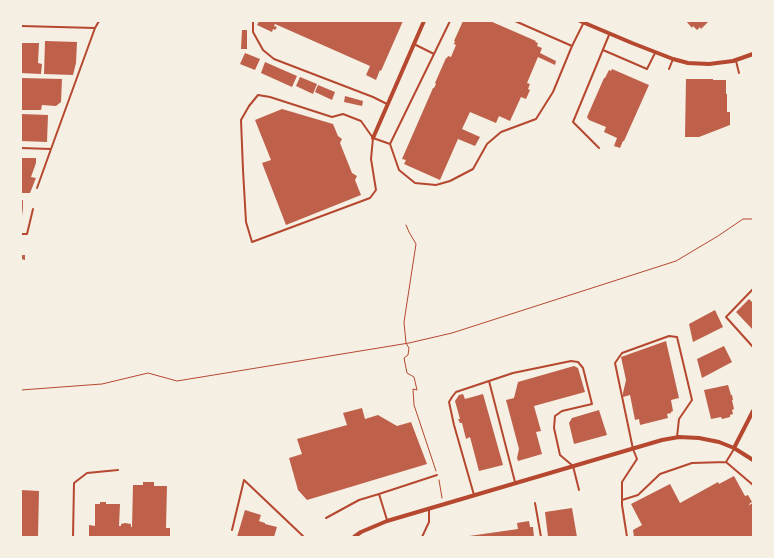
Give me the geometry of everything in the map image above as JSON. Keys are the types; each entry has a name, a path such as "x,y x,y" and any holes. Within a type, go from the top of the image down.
{"street":[{"path":"373,138 424,21"},
{"path":"582,22 673,59 688,63 709,64 735,60 753,54"},
{"path":"734,448 753,411"},
{"path":"354,537 361,532 387,521 662,440 676,438 699,438 719,442 734,448 753,460"}],"lane":[{"path":"37,188 95,28 99,21"},
{"path":"253,21 253,32 263,50 274,59 373,97 388,105"},
{"path":"450,21 390,144 399,170 415,182 436,185 450,181 473,168 487,144 501,132 536,119 553,92 582,22"},
{"path":"515,21 572,46"},
{"path":"21,26 95,28"},
{"path":"599,148 573,122 609,33"},
{"path":"414,44 434,54"},
{"path":"603,50 647,69 655,52"},
{"path":"669,69 673,59"},
{"path":"735,60 739,73"},
{"path":"373,138 370,159 376,190 370,198 252,242 246,222 241,120 249,106 258,95 270,97 332,117 343,114 361,121 373,138 390,144"},
{"path":"21,148 51,149"},
{"path":"21,234 27,234 33,209"},
{"path":"753,289 726,317 753,347"},
{"path":"627,537 622,505 622,482 637,460 633,449 615,363 622,353 668,336 677,337 692,400 679,419 676,438"},
{"path":"475,496 454,425 449,402 452,397 456,392 514,373 572,361 578,362 583,368 592,404 562,411 555,416 554,428 560,455 573,466 579,490"},
{"path":"489,381 516,483"},
{"path":"726,462 734,448"},
{"path":"622,500 638,495 660,474 692,463 726,462 753,485"},
{"path":"73,537 74,483 87,473 118,470"},
{"path":"326,518 358,500 437,475"},
{"path":"232,530 244,480 304,537"},
{"path":"379,494 387,521"},
{"path":"535,503 541,537"},
{"path":"422,537 429,522 429,509"}],"path":[{"path":"21,390 102,384 148,373 177,381 406,343 452,333 676,261 743,219 753,219"},
{"path":"406,225 416,244 404,322 406,343 409,348 408,355 404,358 407,374 414,377 417,390 413,389 414,405 440,484 444,505"}],"building":[{"path":"259,21 403,21 376,80 366,75 370,66 275,24 274,26 277,27 275,30 273,29 272,32 257,25"},
{"path":"463,21 490,21 536,41 535,42 538,43 537,46 542,48 540,53 556,61 555,65 538,57 527,83 530,84 528,89 530,90 526,99 521,97 510,121 499,116 496,123 470,112 462,129 480,137 475,146 458,139 440,180 404,164 406,160 402,159 436,84 435,83 446,58 448,56 451,57 456,45 454,44 454,41"},
{"path":"686,21 709,21 701,29 700,27 697,30 693,26 692,28"},
{"path":"242,30 247,30 247,49 241,49"},
{"path":"45,41 77,42 76,63 73,75 44,74"},
{"path":"21,43 39,43 38,63 42,64 41,74 21,73"},
{"path":"245,53 260,59 255,70 240,64"},
{"path":"265,62 297,76 292,87 261,73"},
{"path":"612,69 649,85 620,148 614,146 617,138 604,132 606,127 589,120 587,117 604,78 609,70 611,71"},
{"path":"300,77 317,84 313,94 296,86"},
{"path":"21,78 62,79 61,102 56,106 42,105 41,110 21,110"},
{"path":"686,79 726,80 727,112 730,112 730,125 699,137 685,137"},
{"path":"318,85 335,92 332,100 315,92"},
{"path":"345,96 363,101 362,106 344,102"},
{"path":"282,109 333,124 338,136 342,139 340,143 352,173 357,176 355,180 361,195 286,225 262,163 271,160 255,120"},
{"path":"21,114 48,115 47,142 21,141"},
{"path":"21,158 36,158 36,163 31,177 36,178 30,193 21,193"},
{"path":"21,200 23,200 22,216"},
{"path":"21,255 25,255 25,260 21,259"},
{"path":"749,299 753,303 753,330 736,312"},
{"path":"715,310 723,327 693,342 689,324"},
{"path":"666,341 679,398 671,400 673,411 667,414 668,418 640,425 639,419 635,420 630,395 623,397 626,380 621,357"},
{"path":"724,346 732,362 702,378 697,359"},
{"path":"574,366 578,368 585,392 534,406 541,431 536,432 542,454 518,461 517,458 519,449 506,400 514,398 518,382"},
{"path":"728,385 733,400 733,414 730,415 730,417 722,419 721,417 711,419 704,390"},
{"path":"463,394 465,399 483,394 503,465 479,471 470,437 466,439 462,423 460,423 458,419 460,419 455,401 459,395"},
{"path":"362,408 365,419 378,415 397,426 411,422 427,464 307,500 298,490 289,458 302,454 297,439 347,425 343,413"},
{"path":"599,410 607,435 574,444 569,423 572,418"},
{"path":"734,476 745,496 748,495 752,502 749,505 753,503 753,537 634,537 633,530 642,525 631,504 670,484 680,503 718,482 719,484"},
{"path":"143,482 154,482 154,486 167,486 166,528 170,528 170,537 89,537 89,525 95,526 95,504 100,504 100,502 106,502 106,504 120,504 119,526 125,523 131,524 132,527 133,485 143,485"},
{"path":"21,490 39,491 38,537 21,537"},
{"path":"572,508 577,537 548,537 545,512"},
{"path":"245,510 261,515 259,521 277,527 274,537 237,537"},
{"path":"529,521 530,527 533,527 534,537 469,537 518,529 517,523"}]}
